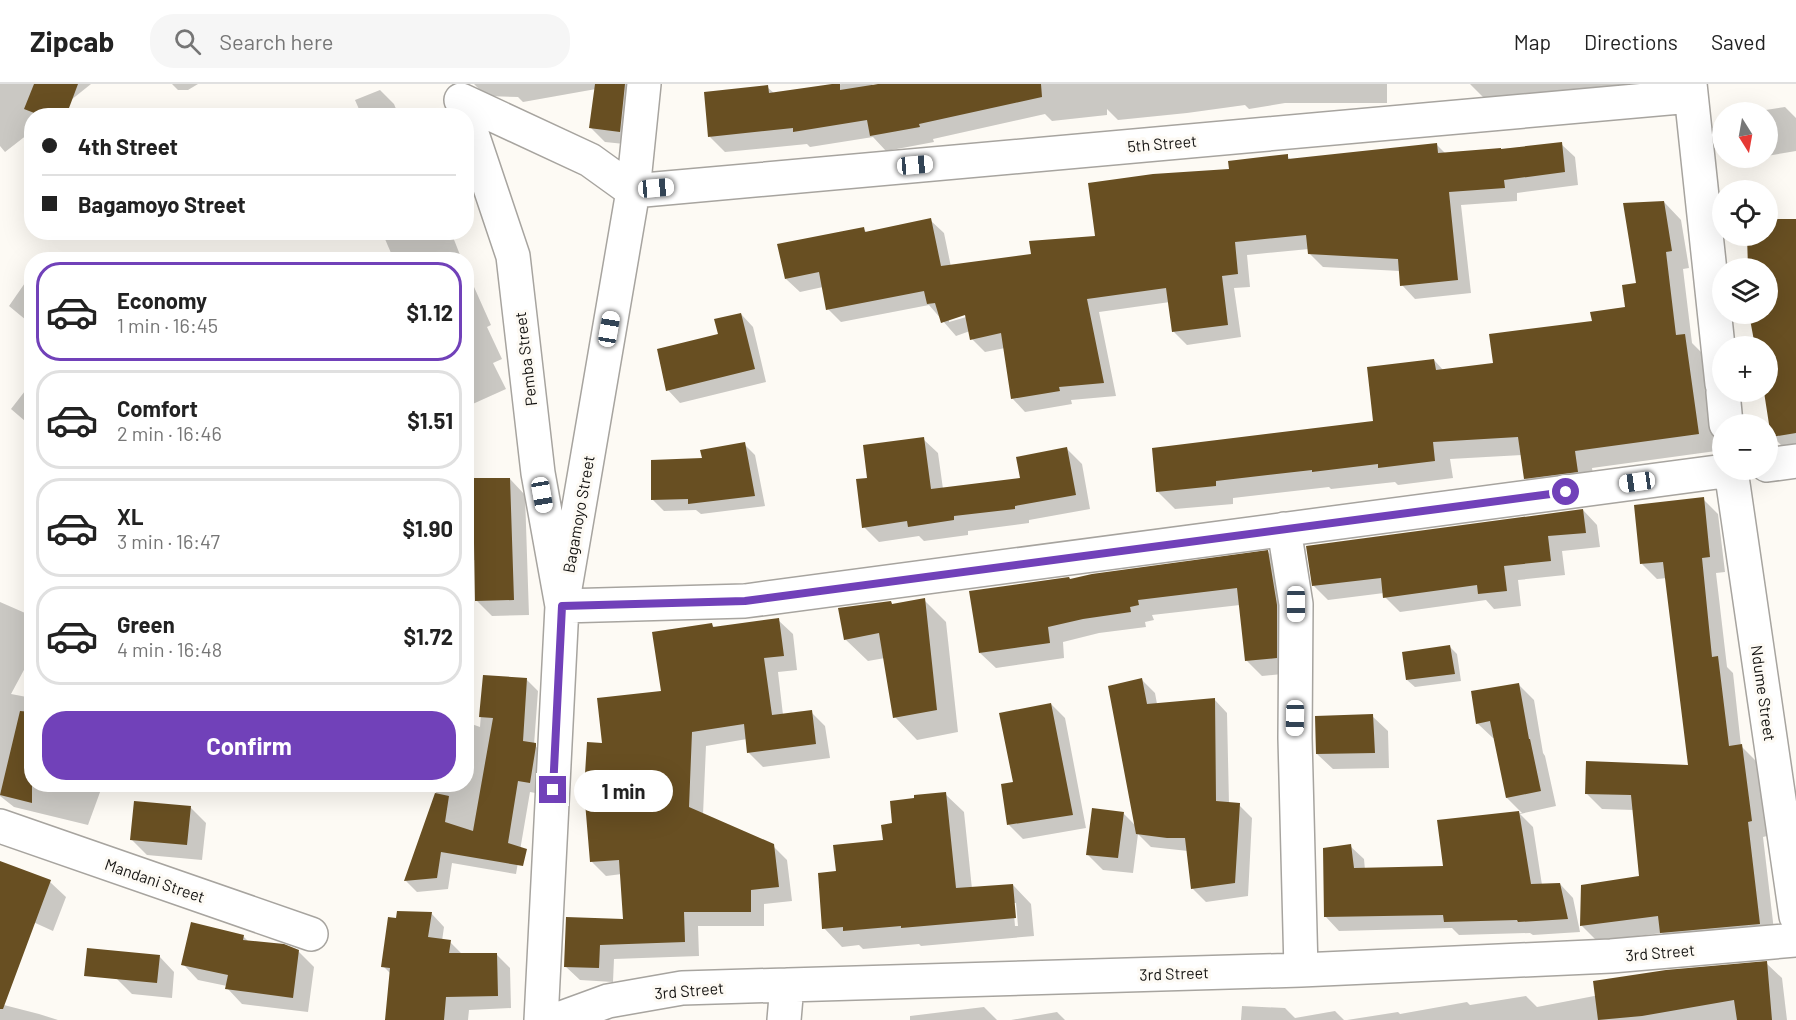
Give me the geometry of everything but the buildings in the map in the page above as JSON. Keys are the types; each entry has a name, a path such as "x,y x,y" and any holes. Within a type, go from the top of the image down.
{"street":[{"name":"Bagamoyo Street","path":"541,1020 562,606 633,190 644,84"},
{"name":"5th Street","path":"633,190 1691,90"},
{"path":"1691,90 1717,336"},
{"path":"474,110 590,160 633,190"},
{"name":"Pemba Street","path":"474,142 513,256 538,473 562,606"},
{"path":"1778,463 1796,461"},
{"path":"562,606 745,601 1712,473"},
{"name":"Ndume Street","path":"1733,480 1796,916"},
{"path":"1284,529 1296,604 1295,738 1301,970"},
{"name":"Mandani Street","path":"0,826 311,934"},
{"name":"3rd Street","path":"556,1020 608,1001 682,988 1301,970 1611,956 1796,940"},
{"path":"784,1020 787,985"}],"route":[{"path":"553,790 562,606 745,601 1566,492"}]}
